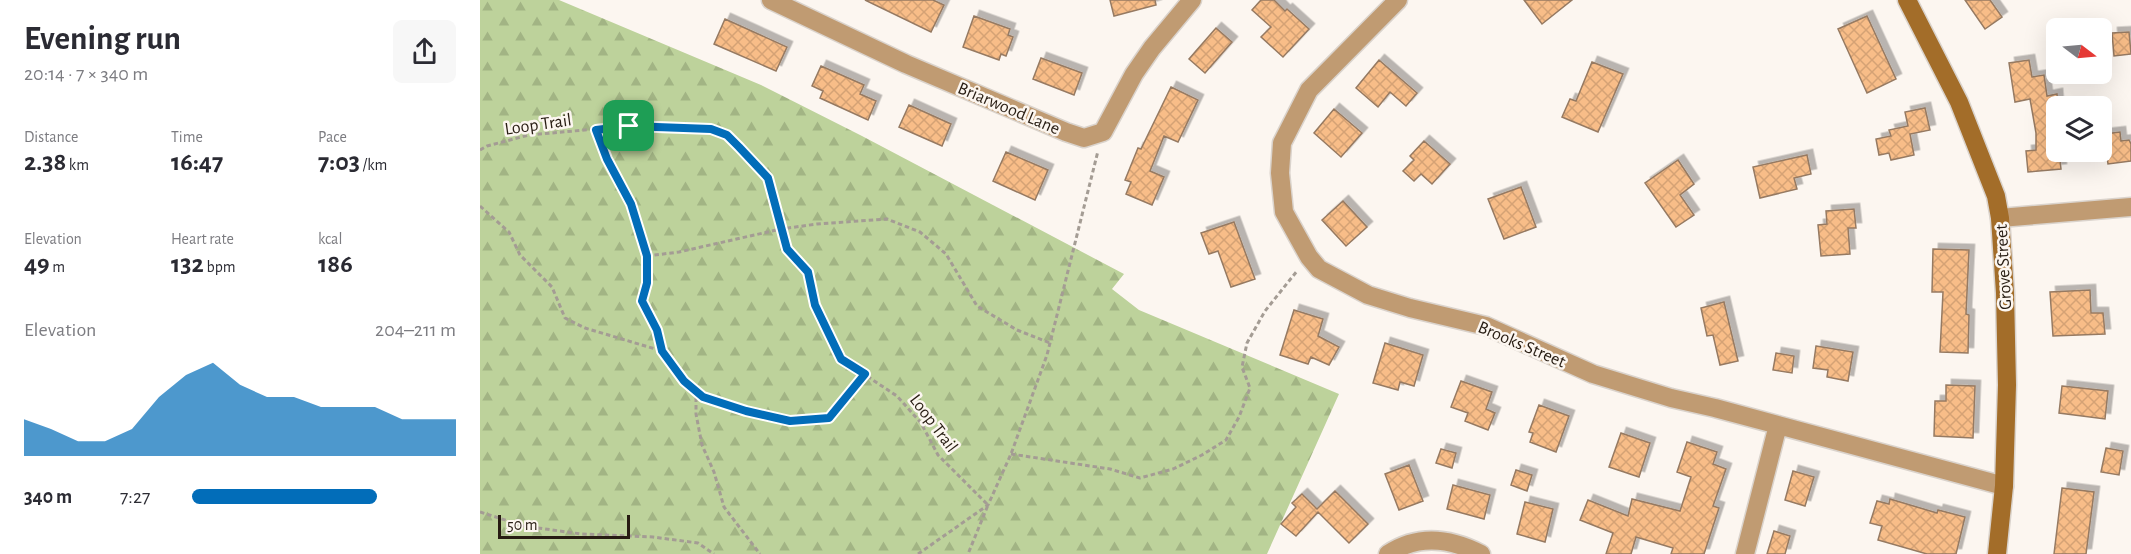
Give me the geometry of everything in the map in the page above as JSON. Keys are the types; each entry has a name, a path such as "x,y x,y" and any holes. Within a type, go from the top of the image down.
{"street":[{"name":"Briarwood Lane","path":"771,0 916,68 1066,132 1084,138 1103,132"},
{"path":"1103,132 1134,74 1152,48 1192,0"},
{"name":"Brooks Street","path":"1398,0 1310,90 1282,143 1280,173 1284,212 1309,257 1319,269 1368,295 1410,308 1486,326 1567,364 1606,378 1671,398 2004,486"},
{"name":"Grove Street","path":"1907,0 1959,102 1996,196 2000,218 2005,293 2007,385 2004,486 1997,554"},
{"path":"2000,218 2131,207"},
{"path":"1744,554 1778,425"},
{"path":"1388,554 1411,542 1433,539 1456,543 1481,554"}],"path":[{"name":"Loop Trail","path":"480,150 529,135 629,126 711,129 727,135 768,178 787,249 808,272 815,305 841,359 897,396 921,423 938,455 988,505"},
{"path":"596,130 607,159 631,204 647,256 647,283 642,301 657,330 662,351 684,381 703,397 746,411 790,421 829,418 865,374"},
{"path":"968,554 1024,421 1050,343 1103,132"},
{"path":"480,206 509,232 520,255 552,287 565,318 585,328 662,351"},
{"path":"647,256 680,252 781,229 887,219 920,232 946,254 977,306 1017,330 1050,343"},
{"path":"1011,454 1110,469 1140,478 1173,469 1226,440 1239,417 1250,388 1242,367 1247,343 1265,311 1309,257"},
{"path":"696,390 696,414 702,445 714,472 724,507 760,554"},
{"path":"918,554 988,505"},
{"path":"480,512 524,526 581,534 653,537 698,543 714,554"}],"green space":[{"path":"480,0 559,0 761,85 1124,274 1112,289 1139,310 1339,394 1267,554 480,554"}],"building":[{"path":"865,0 933,0 944,5 931,32"},
{"path":"1110,0 1155,0 1156,5 1114,16"},
{"path":"1261,0 1274,0 1309,29 1283,57 1261,37 1271,27 1252,10"},
{"path":"1524,0 1572,0 1542,24"},
{"path":"1965,0 1990,0 2002,17 1985,29"},
{"path":"974,16 1010,29 1008,35 1013,37 1006,56 1001,54 999,60 963,47"},
{"path":"1867,16 1896,79 1867,93 1838,29"},
{"path":"725,19 787,47 776,71 714,44"},
{"path":"1216,28 1232,42 1205,73 1189,59"},
{"path":"2129,32 2131,54 2114,56 2112,33"},
{"path":"1041,58 1082,73 1074,95 1033,79"},
{"path":"1379,60 1417,93 1406,106 1390,92 1378,107 1356,88"},
{"path":"2029,60 2032,77 2044,75 2047,96 2046,162 2060,162 2061,169 2028,172 2026,151 2036,150 2036,133 2030,99 2015,102 2009,63"},
{"path":"1592,62 1623,74 1598,132 1562,117 1570,99 1576,101"},
{"path":"821,66 864,85 860,94 876,101 868,120 820,98 823,91 812,86"},
{"path":"1171,87 1198,100 1178,142 1164,136 1150,171 1164,177 1152,205 1126,194 1131,182 1125,180 1138,148 1141,149"},
{"path":"909,105 951,124 942,146 899,127"},
{"path":"1925,108 1930,130 1910,134 1914,155 1891,160 1889,153 1879,155 1876,139 1891,136 1889,130 1908,126 1905,112"},
{"path":"1334,109 1362,133 1341,157 1314,133"},
{"path":"2120,132 2121,141 2129,140 2131,161 2108,164 2108,162 2112,162 2112,133"},
{"path":"1424,141 1450,164 1432,184 1421,174 1414,181 1403,171 1414,160 1410,156"},
{"path":"1006,152 1048,170 1035,200 993,181"},
{"path":"1807,155 1811,174 1794,178 1797,189 1760,198 1753,167"},
{"path":"1678,160 1694,184 1680,195 1694,215 1676,227 1645,183"},
{"path":"1521,187 1536,227 1504,239 1488,199"},
{"path":"1343,201 1367,227 1346,246 1322,220"},
{"path":"1854,209 1856,228 1848,228 1850,254 1821,256 1818,225 1827,224 1826,211"},
{"path":"1234,222 1255,279 1231,287 1218,251 1209,254 1201,233"},
{"path":"1933,249 1969,250 1966,314 1969,315 1968,353 1940,352 1943,292 1932,292"},
{"path":"2090,290 2091,313 2103,313 2105,334 2053,336 2050,292"},
{"path":"1724,302 1738,361 1720,365 1713,335 1707,336 1701,308"},
{"path":"1294,310 1323,319 1318,336 1339,347 1329,365 1311,357 1308,364 1280,355"},
{"path":"1385,343 1423,355 1414,386 1400,382 1398,390 1373,383"},
{"path":"1816,346 1853,352 1848,381 1827,377 1828,370 1813,368"},
{"path":"1776,353 1794,356 1792,373 1773,370"},
{"path":"1461,381 1492,392 1486,409 1495,413 1488,430 1465,421 1468,413 1451,407"},
{"path":"1946,385 1975,386 1973,438 1934,436 1935,401 1946,401"},
{"path":"2062,386 2108,391 2105,419 2059,413"},
{"path":"1539,405 1569,416 1556,452 1530,442 1533,433 1529,432"},
{"path":"1621,433 1650,443 1639,477 1609,467"},
{"path":"1687,442 1717,452 1713,464 1726,469 1713,506 1719,508 1704,554 1671,554 1673,548 1636,537 1631,554 1606,554 1613,533 1580,520 1588,500 1628,516 1632,499 1680,511 1691,477 1677,472"},
{"path":"2106,448 2123,451 2119,475 2101,472"},
{"path":"1441,449 1456,453 1452,468 1436,463"},
{"path":"1409,465 1423,501 1399,510 1385,474"},
{"path":"1516,470 1532,475 1527,491 1511,485"},
{"path":"1793,471 1814,477 1805,506 1785,500"},
{"path":"1453,485 1490,495 1484,519 1447,509"},
{"path":"2062,488 2094,492 2086,554 2054,554"},
{"path":"1335,491 1368,524 1349,543 1318,512 1296,536 1281,524 1296,507 1292,503 1302,494 1317,509"},
{"path":"1890,499 1937,513 1938,510 1965,517 1956,554 1927,554 1878,540 1882,526 1870,523 1877,501 1889,504"},
{"path":"1525,502 1553,509 1545,542 1517,534"},
{"path":"1774,531 1790,536 1785,554 1767,554"}],"route":[{"path":"629,126 711,129 727,135 768,178 787,249 808,272 815,305 841,359 865,374 829,418 790,421 746,411 703,397 684,381 662,351 657,330 642,301 647,283 647,256 631,204 607,159 596,130 629,126"}]}
